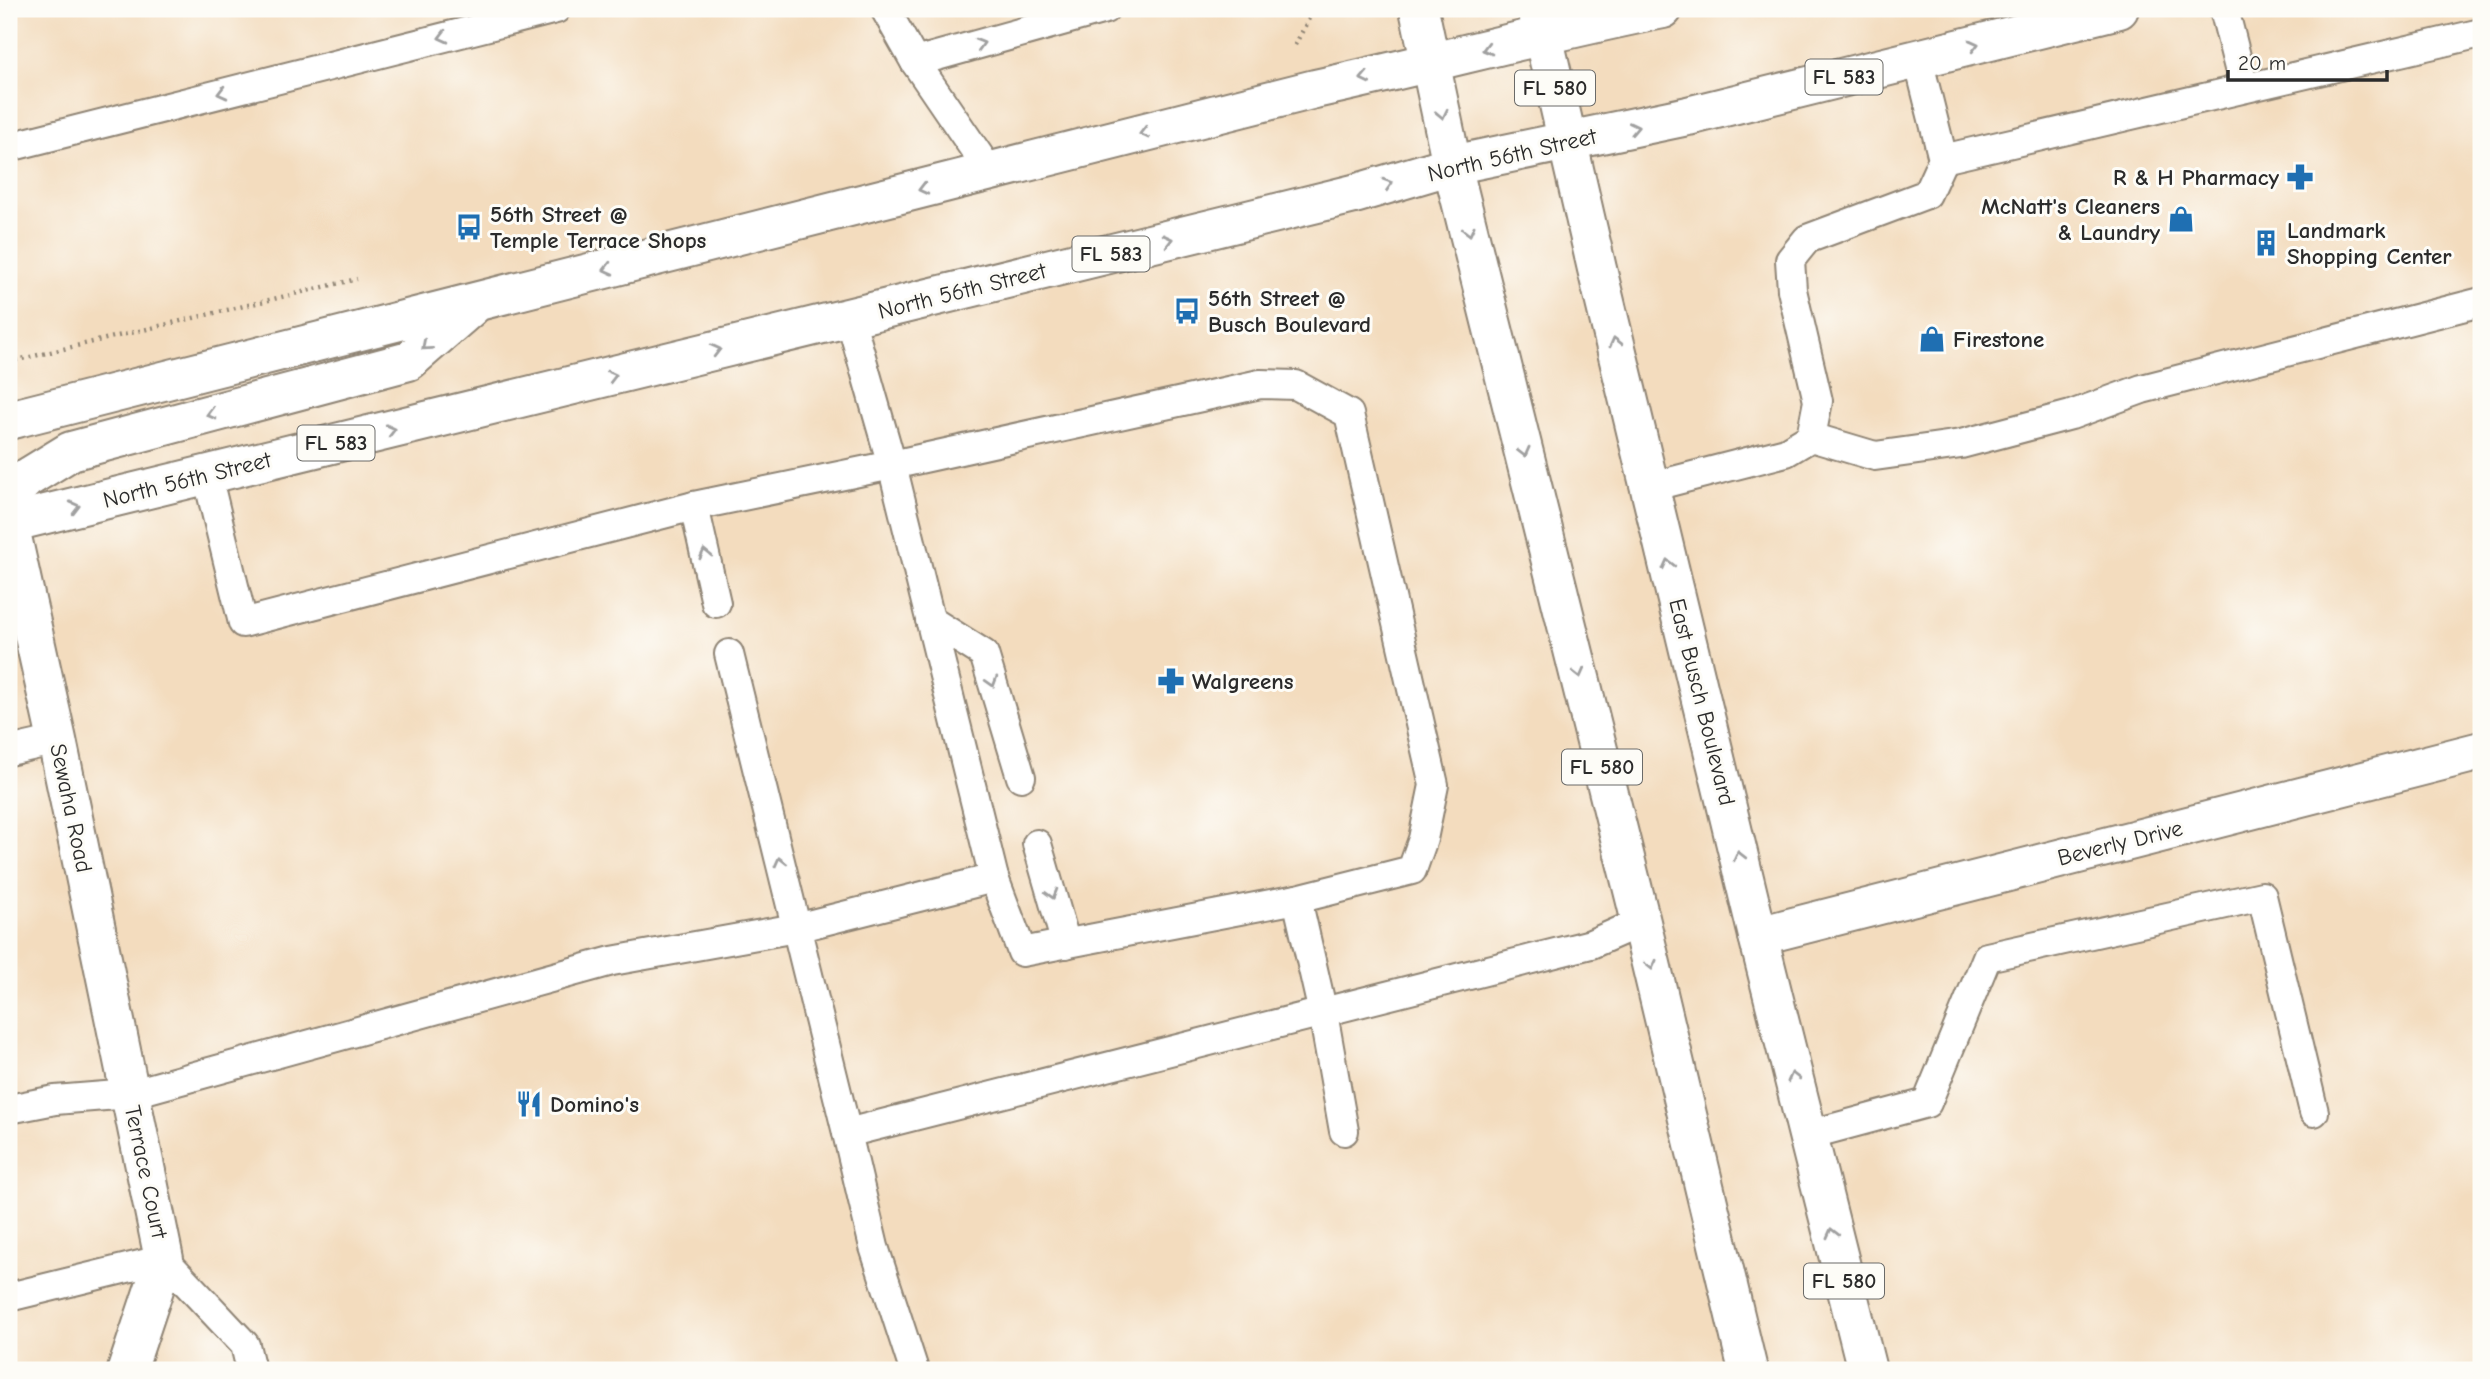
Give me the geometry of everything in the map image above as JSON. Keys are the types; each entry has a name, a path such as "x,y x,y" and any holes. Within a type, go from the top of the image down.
{"main road":[{"path":"1419,9 1431,64"},
{"path":"9,420 1315,89 1431,64 1540,21 1663,9"},
{"name":"North 56th Street","path":"9,523 1354,194 1452,165 1688,116 2119,9"},
{"name":"East Busch Boulevard","path":"1540,21 1758,936 1867,1370"},
{"name":"FL 580","path":"1431,64 1452,165 1641,922 1748,1370"},
{"path":"9,495 27,478 71,451 409,361 478,301"},
{"name":"Sewaha Road","path":"9,523 130,1094"},
{"name":"Beverly Drive","path":"1758,936 2481,751"},
{"name":"Terrace Court","path":"127,1370 164,1259 130,1094"}],"lane":[{"path":"9,147 556,9"},
{"path":"885,9 915,62 990,172"},
{"path":"915,62 1105,9"},
{"path":"2224,9 2244,88"},
{"path":"1943,159 2481,33"},
{"path":"1811,437 1818,401 1792,290 1790,260 1807,239 1927,194 1943,159 1918,59"},
{"path":"1650,487 1786,452 1811,437 1875,456 1961,444 2071,415 2142,389 2481,302"},
{"path":"206,475 243,623 694,506 892,465 1260,384 1296,385 1349,414 1434,785 1423,839 1412,870 1297,899 1023,952 994,878 892,465 850,318"},
{"path":"694,506 716,603"},
{"path":"930,620 984,654 1021,777"},
{"path":"729,654 874,1247 914,1370"},
{"path":"9,751 57,740"},
{"path":"1037,844 1066,944"},
{"path":"9,1109 55,1100 130,1094 612,961 796,928 994,878"},
{"path":"1808,1135 1927,1103 1987,957 2262,896 2314,1112"},
{"path":"1297,899 1323,1013 1344,1131"},
{"path":"847,1133 1591,944 1641,922"},
{"path":"9,1297 164,1259 244,1345 251,1370"}],"place":[{"name":"R & H Pharmacy","path":"2300,177"},
{"name":"McNatt's Cleaners & Laundry","path":"2181,219"},
{"name":"56th Street @ Temple Terrace Shops","path":"469,227"},
{"name":"Landmark Shopping Center","path":"2266,243"},
{"name":"56th Street @ Busch Boulevard","path":"1187,311"},
{"name":"Firestone","path":"1932,339"},
{"name":"Walgreens","path":"1171,681"},
{"name":"Domino's","path":"529,1104"}]}
